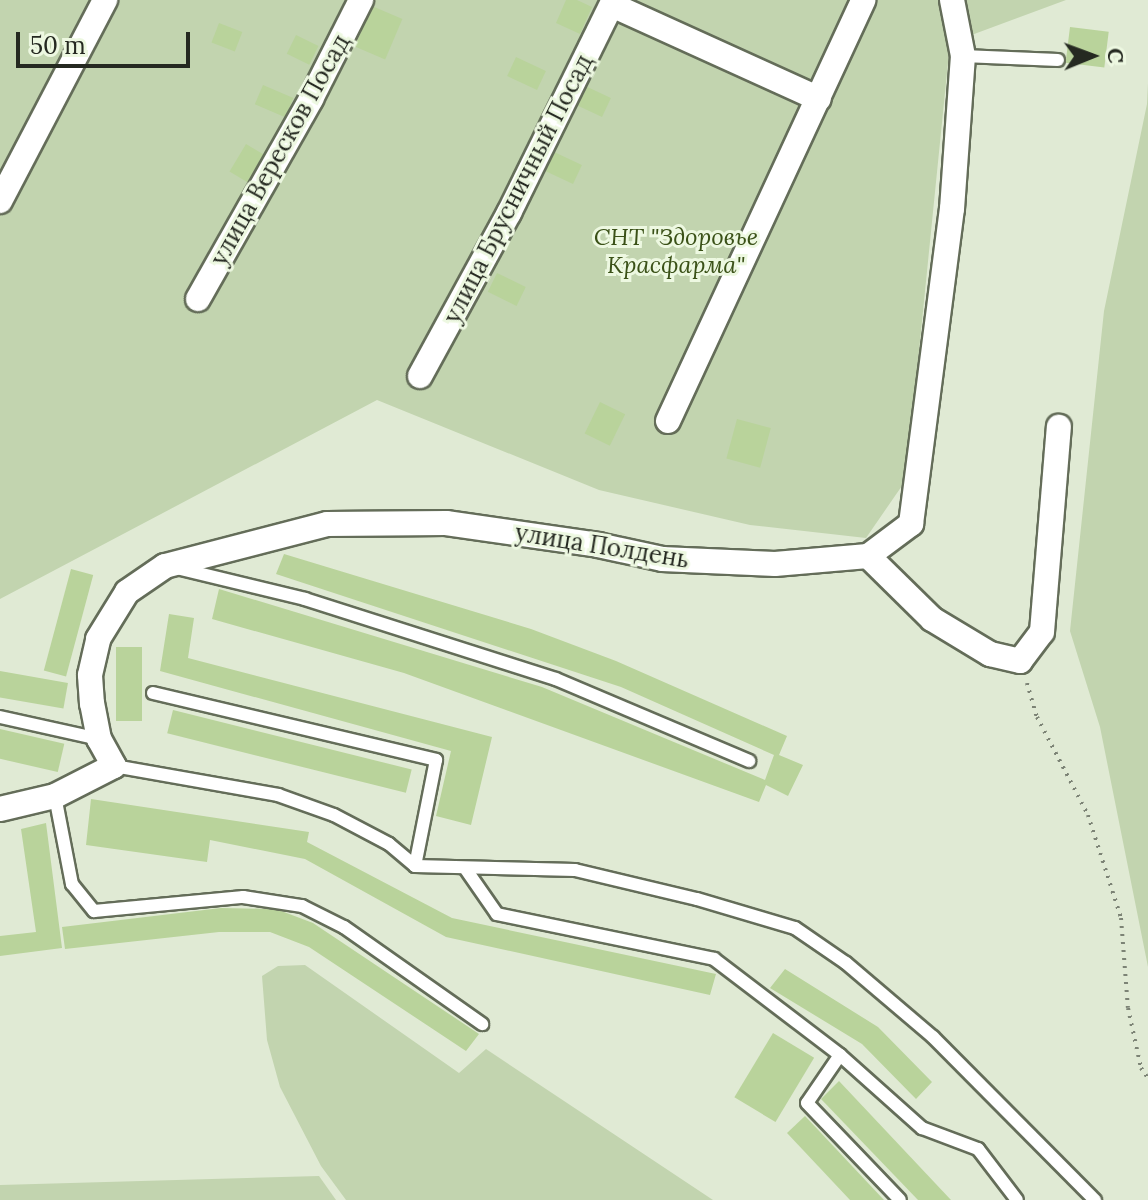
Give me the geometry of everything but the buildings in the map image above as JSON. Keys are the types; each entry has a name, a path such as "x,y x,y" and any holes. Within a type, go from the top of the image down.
{"street":[{"path":"0,201 105,0"},
{"name":"улица Вересков Посад","path":"198,299 311,99 361,0"},
{"path":"668,421 863,0"},
{"path":"952,0 963,56 952,209 911,524 868,556 932,619 990,654 1020,661 1042,632 1059,427"},
{"path":"610,2 819,99"},
{"name":"улица Брусничный Посад","path":"420,376 509,213 610,2"},
{"name":"улица Полдень","path":"114,766 99,739 90,675 98,639 127,592 165,566 327,524 446,523 598,545 662,559 775,564 868,556"},
{"path":"0,809 55,796 114,766"}],"lane":[{"path":"963,56 1058,60"},
{"path":"165,566 305,599 527,669 749,761"},
{"path":"153,693 436,760 415,866"},
{"path":"0,717 99,739"},
{"path":"114,766 278,795 334,815 389,844 415,866 575,870 697,899 795,928 846,963 933,1037 1095,1200"},
{"path":"55,796 72,884 94,911 243,897 302,906 344,927 482,1024"},
{"path":"465,868 497,914 714,959 840,1055 922,1128 978,1149 1017,1200"},
{"path":"840,1055 807,1103 900,1200"}],"path":[{"path":"1020,661 1037,717 1088,815 1121,918 1128,1008 1141,1068 1148,1078"}],"green space":[{"name":"СНТ \"Здоровье Красфарма\"","path":"0,0 1066,0 950,43 906,480 866,538 750,525 599,490 377,400 0,599"},
{"path":"1148,83 1148,967 1100,727 1070,631 1104,311 1147,104"},
{"path":"305,965 459,1073 486,1049 713,1200 346,1200 321,1166 280,1087 267,1040 262,976 278,966"},
{"path":"319,1176 336,1200 0,1200 0,1185"}]}
